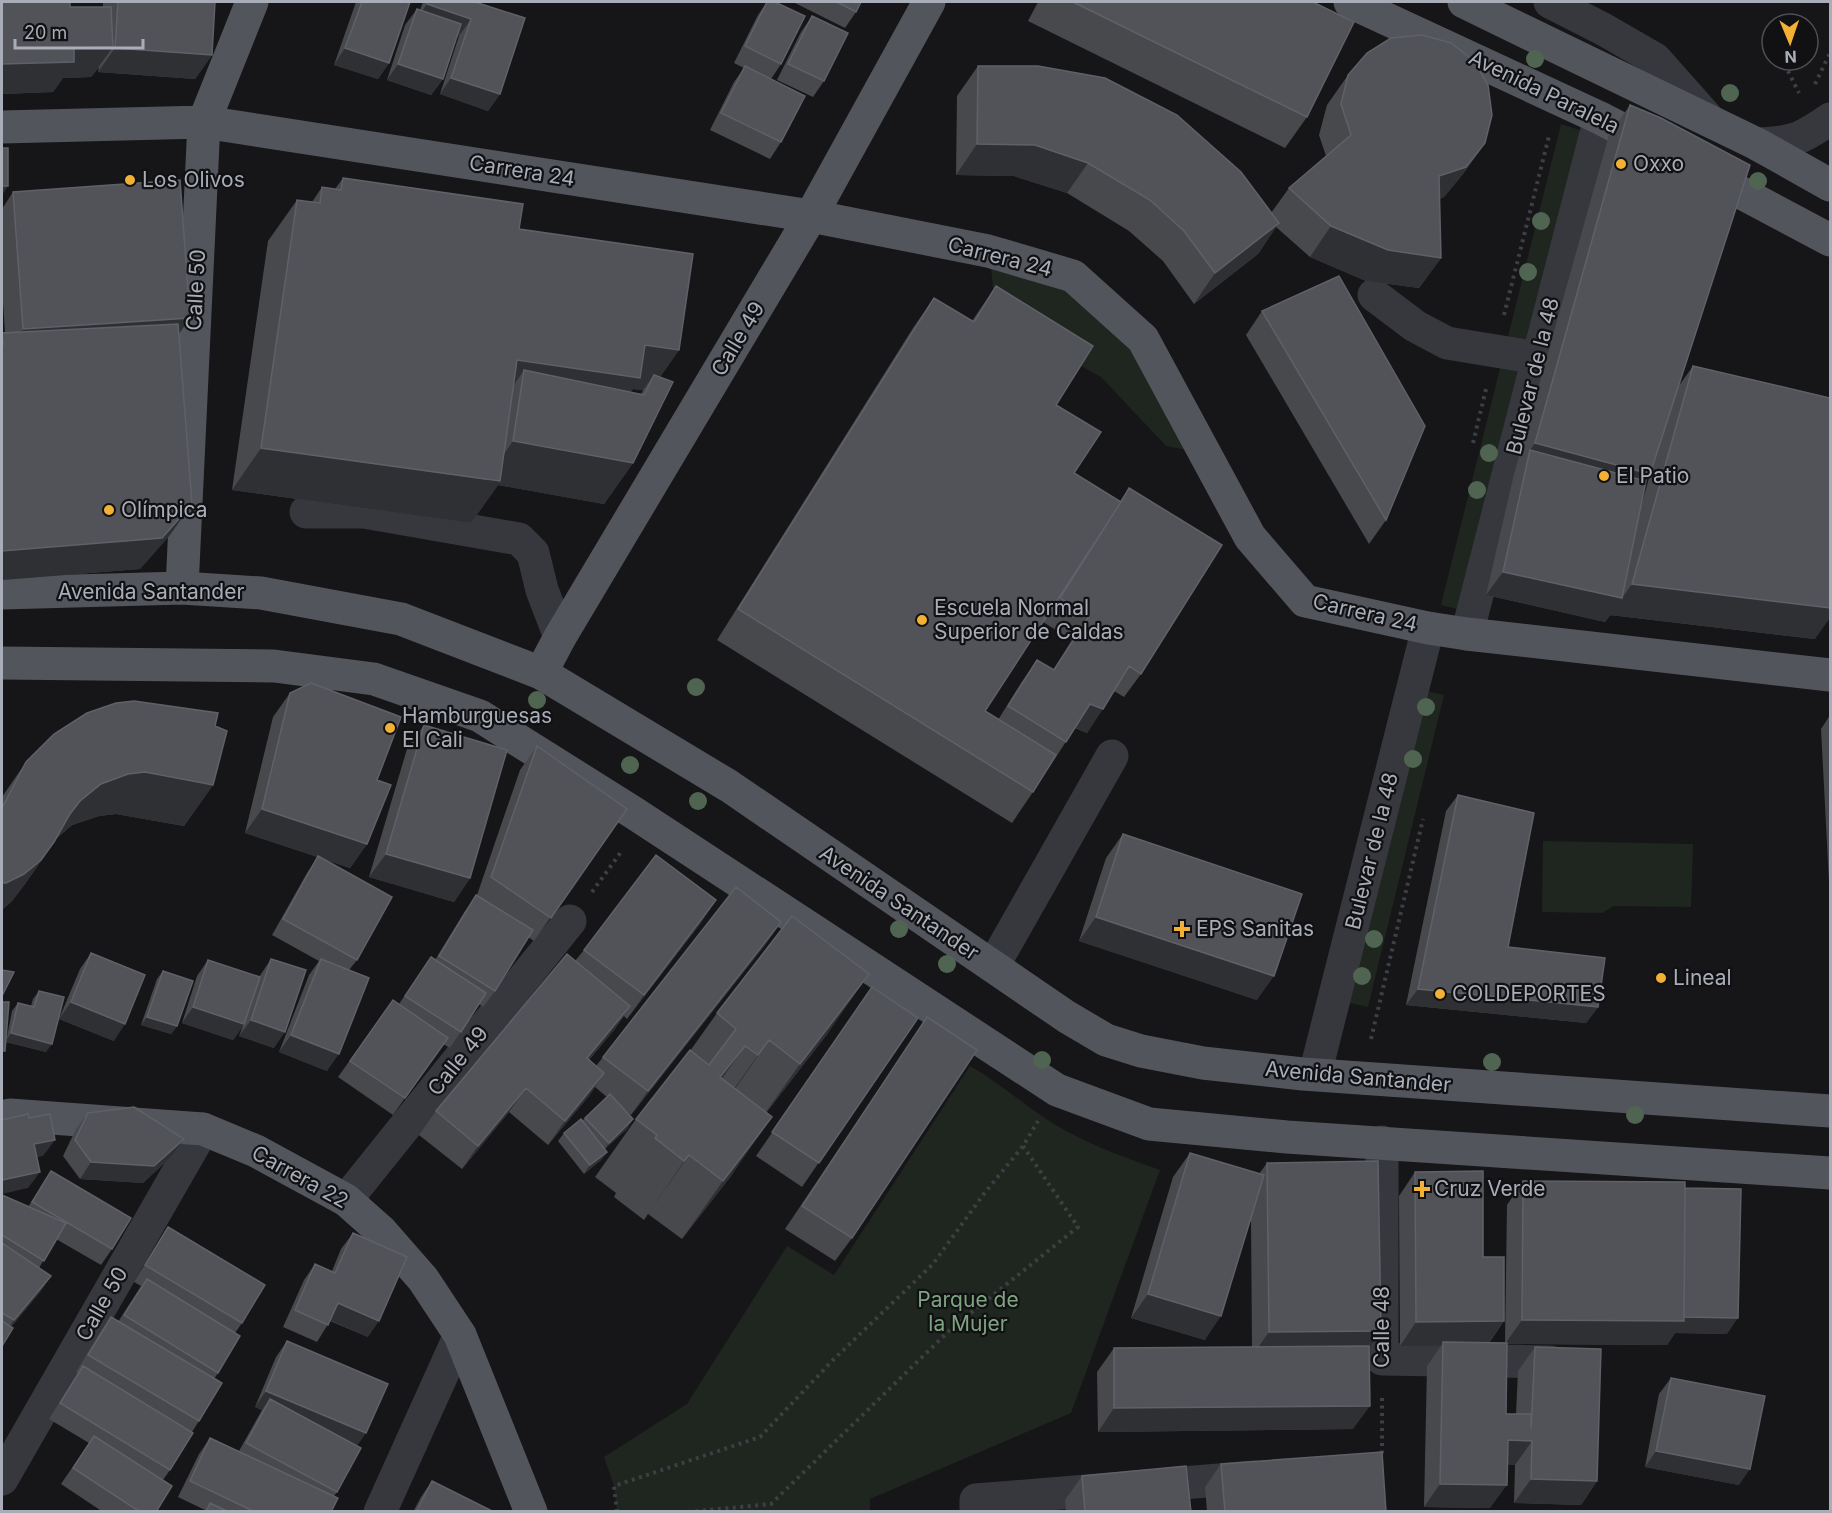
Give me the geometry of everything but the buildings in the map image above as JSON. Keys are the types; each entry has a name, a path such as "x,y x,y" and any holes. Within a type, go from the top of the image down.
{"main road":[{"name":"Calle 50","path":"182,588 204,122 252,2"},
{"name":"Calle 49","path":"541,673 560,637 811,216 929,2"},
{"name":"Avenida Paralela","path":"1350,2 1600,118 1830,240"},
{"path":"1464,2 1757,144 1818,179"},
{"name":"Carrera 24","path":"2,127 204,122 811,216 988,251 1073,276 1143,339 1250,537 1305,601 1428,628 1467,634 1830,675"},
{"path":"1765,206 1787,192 1818,179"},
{"name":"Avenida Santander","path":"2,593 182,588 261,593 401,619 541,673 729,786 1068,1017 1106,1040 1141,1051 1203,1063 1315,1074 1830,1111"},
{"path":"2,663 274,666 374,679 480,716 644,820 1057,1090 1149,1124 1287,1137 1830,1173"},
{"name":"Carrera 22","path":"2,1117 76,1119 203,1129 256,1151 346,1200 381,1231 423,1279 460,1335 531,1512"}],"street":[{"path":"1550,2 1654,59 1710,121"},
{"name":"Bulevar de la 48","path":"1467,634 1600,118"},
{"path":"1757,144 1785,143 1806,135 1830,120"},
{"path":"1818,179 1830,120"},
{"path":"1374,296 1415,326 1448,343 1538,358"},
{"path":"306,512 364,512 519,539 533,553 542,590 560,637"},
{"name":"Bulevar de la 48","path":"1315,1074 1428,628"},
{"path":"993,966 1112,756"},
{"name":"Calle 49","path":"346,1200 570,921"},
{"name":"Calle 50","path":"2,1479 203,1129"},
{"name":"Calle 48","path":"1382,1142 1382,1359"},
{"path":"380,1512 460,1335"},
{"path":"1382,1359 1550,1362"},
{"path":"976,1506 1286,1474"}],"path":[{"path":"1788,72 1800,96"},
{"path":"1361,1077 1425,809"},
{"path":"570,921 644,820"},
{"path":"616,1512 614,1486 760,1437 834,1359 933,1264 983,1195 1023,1146 1057,1090"},
{"path":"688,1512 771,1504 952,1328 1078,1227 1023,1146"},
{"name":"Calle 48","path":"1382,1359 1382,1466"}],"green space":[{"path":"1561,124 1589,133 1465,611 1441,605"},
{"path":"991,267 1125,308 1213,455 1166,446 1101,377 996,319"},
{"path":"1422,690 1444,695 1368,1007 1346,1002"},
{"path":"1543,841 1693,844 1691,907 1614,906 1602,913 1542,912"},
{"name":"Parque de la Mujer","path":"970,1066 1043,1117 1079,1138 1160,1170 1071,1413 870,1499 870,1511 617,1511 614,1486 604,1457 687,1404 787,1246 834,1275"}],"place":[{"name":"Oxxo","path":"1621,164"},
{"name":"Los Olivos","path":"130,180"},
{"name":"El Patio","path":"1604,476"},
{"name":"Olímpica","path":"109,510"},
{"name":"Escuela Normal Superior de Caldas","path":"922,620"},
{"name":"Hamburguesas El Cali","path":"390,728"},
{"name":"EPS Sanitas","path":"1182,929"},
{"name":"Lineal","path":"1661,978"},
{"name":"COLDEPORTES","path":"1440,994"},
{"name":"Cruz Verde","path":"1422,1189"}]}
